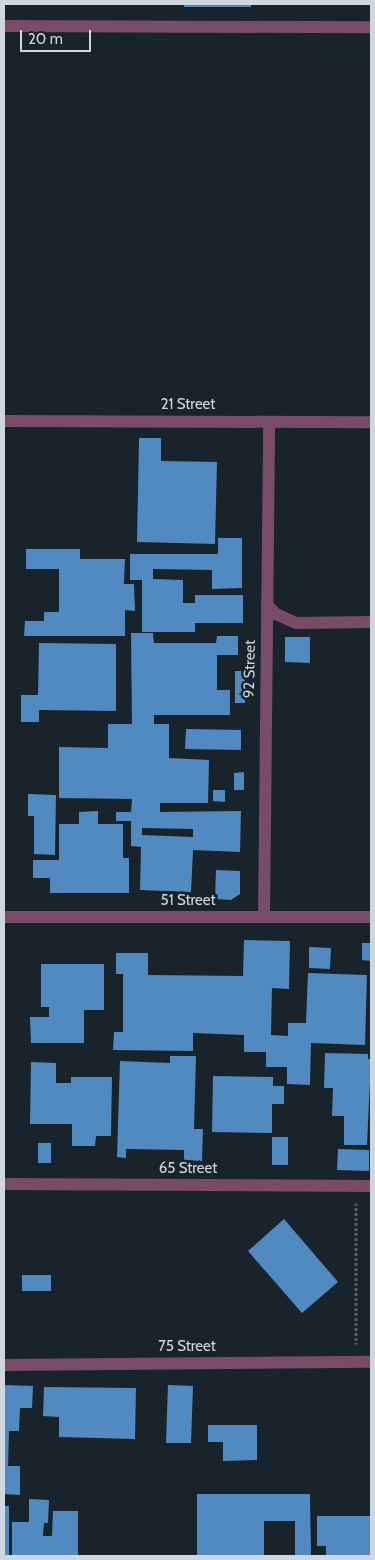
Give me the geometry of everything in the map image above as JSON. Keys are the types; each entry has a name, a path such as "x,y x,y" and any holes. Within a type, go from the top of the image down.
{"street":[{"path":"4,26 371,27"},
{"name":"21 Street","path":"4,421 371,422"},
{"name":"92 Street","path":"264,917 269,422"},
{"path":"267,605 276,614 296,623 371,622"},
{"name":"51 Street","path":"4,917 371,917"},
{"name":"65 Street","path":"4,1184 371,1186"},
{"name":"75 Street","path":"4,1365 371,1362"}],"path":[{"path":"356,1186 356,1362"}],"building":[{"path":"184,4 251,4 251,7 184,7"},
{"path":"139,438 161,438 161,461 217,462 215,544 137,542"},
{"path":"218,538 242,538 242,588 212,589 212,570 153,569 153,579 183,580 183,603 195,603 195,595 243,595 243,623 195,623 195,632 142,632 142,580 130,580 130,554 218,554"},
{"path":"26,549 80,549 80,559 125,559 124,584 134,584 135,611 125,610 125,636 24,636 25,621 44,621 44,612 59,612 59,569 26,569"},
{"path":"131,633 153,633 154,643 216,643 217,636 238,636 238,655 217,655 217,690 230,690 230,715 154,715 154,724 169,724 169,758 209,760 208,803 160,803 160,812 241,811 240,852 193,850 191,892 140,890 141,847 131,846 131,821 116,821 116,812 131,812 132,799 59,798 59,747 108,748 108,724 132,724","holes":["142,828 193,829 193,837 142,835"]},
{"path":"285,637 310,637 310,663 285,662"},
{"path":"39,643 116,644 116,711 39,710 39,722 21,722 21,695 38,695"},
{"path":"235,671 245,671 245,703 235,703"},
{"path":"186,729 241,730 241,750 185,749"},
{"path":"244,772 244,790 234,790 234,773"},
{"path":"213,790 225,790 225,802 213,801"},
{"path":"28,794 56,795 55,855 34,854 34,816 28,816"},
{"path":"98,811 98,824 123,824 123,858 129,858 129,893 50,893 50,878 33,878 33,860 59,860 59,824 79,824 79,812"},
{"path":"216,870 240,871 240,894 231,900 215,899"},
{"path":"244,940 290,941 289,989 272,988 271,1035 288,1036 288,1023 306,1023 308,973 367,975 365,1045 311,1043 310,1085 287,1084 287,1067 266,1067 266,1052 244,1052 244,1035 193,1033 193,1051 113,1050 114,1032 123,1032 123,974 116,974 116,953 148,953 148,975 243,976"},
{"path":"362,943 371,943 371,961 362,960"},
{"path":"309,947 331,948 330,969 309,968"},
{"path":"41,964 104,964 104,1010 84,1010 84,1043 31,1043 30,1017 49,1017 49,1007 41,1007"},
{"path":"325,1053 368,1054 368,1059 371,1059 367,1145 344,1145 344,1116 332,1116 333,1088 324,1088"},
{"path":"170,1056 196,1056 194,1129 203,1129 202,1161 184,1160 184,1150 126,1149 126,1158 117,1157 120,1061 170,1063"},
{"path":"31,1062 56,1063 56,1083 71,1083 71,1077 112,1077 111,1136 96,1136 95,1146 72,1146 72,1124 30,1124"},
{"path":"213,1076 273,1077 273,1086 284,1086 284,1104 272,1104 272,1133 212,1132"},
{"path":"272,1137 288,1137 288,1165 272,1165"},
{"path":"38,1143 51,1143 51,1163 38,1163"},
{"path":"338,1149 369,1150 369,1171 337,1170"},
{"path":"284,1219 338,1282 302,1313 248,1251"},
{"path":"22,1275 51,1275 51,1291 22,1291"},
{"path":"4,1385 33,1386 32,1408 20,1408 19,1431 9,1431 8,1466 20,1466 20,1495 4,1494"},
{"path":"168,1385 193,1386 191,1443 166,1443"},
{"path":"44,1387 136,1388 135,1439 59,1437 59,1417 43,1416"},
{"path":"208,1425 257,1425 257,1460 223,1461 223,1442 208,1442"},
{"path":"197,1494 310,1494 311,1556 295,1556 295,1521 264,1521 264,1556 197,1556"},
{"path":"29,1499 49,1500 48,1523 44,1523 43,1536 52,1536 53,1511 78,1511 78,1556 12,1556 12,1522 29,1522"},
{"path":"4,1506 9,1506 9,1556 4,1556"},
{"path":"317,1516 371,1516 371,1556 326,1556 326,1546 317,1546"}]}
